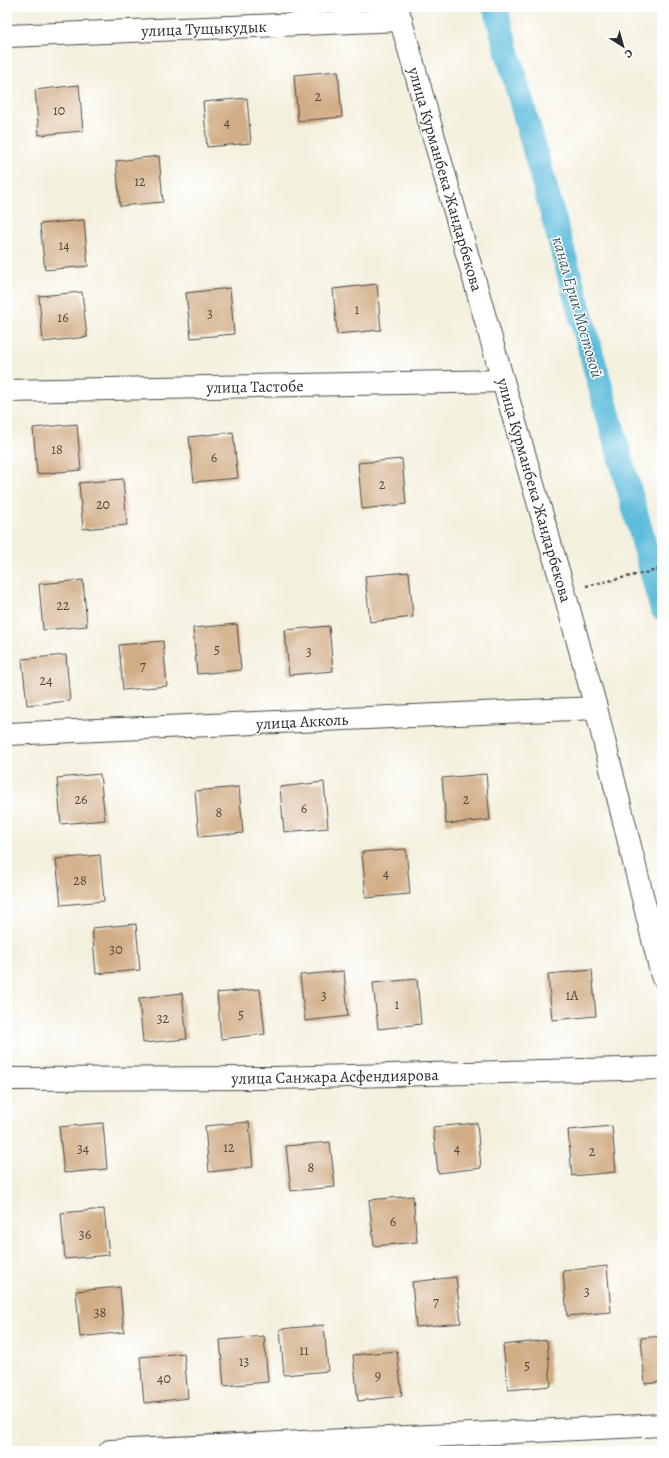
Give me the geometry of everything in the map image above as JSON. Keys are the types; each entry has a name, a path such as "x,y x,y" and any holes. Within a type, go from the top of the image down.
{"street":[{"name":"улица Тущыкудык","path":"7,36 399,14"},
{"name":"улица Курманбека Жандарбекова","path":"399,14 596,708 662,976"},
{"name":"улица Тастобе","path":"7,391 503,381"},
{"name":"улица Акколь","path":"7,734 596,708"},
{"name":"улица Санжара Асфендиярова","path":"7,1079 274,1078 662,1068"},
{"path":"110,1451 662,1425"}],"path":[{"path":"564,591 662,569"}],"building":[{"path":"338,71 342,117 298,121 294,75"},
{"path":"79,85 83,131 39,135 35,90"},
{"path":"247,98 251,143 207,147 203,102"},
{"path":"159,156 163,202 120,206 116,161"},
{"path":"84,220 88,266 45,270 40,224"},
{"path":"377,284 381,330 337,334 333,289"},
{"path":"230,288 234,334 191,338 186,293"},
{"path":"82,292 87,337 43,342 39,296"},
{"path":"77,424 81,470 37,474 33,428"},
{"path":"233,432 238,478 194,482 189,437"},
{"path":"402,459 406,504 362,509 358,463"},
{"path":"123,479 127,525 83,529 79,483"},
{"path":"409,572 413,617 370,622 365,576"},
{"path":"83,580 87,626 43,630 39,584"},
{"path":"237,624 241,670 197,674 193,628"},
{"path":"329,626 333,671 289,675 285,630"},
{"path":"163,641 167,686 123,690 119,645"},
{"path":"66,655 70,701 27,705 22,659"},
{"path":"100,774 105,820 61,824 57,778"},
{"path":"486,774 490,820 446,824 442,778"},
{"path":"324,782 328,828 284,832 280,787"},
{"path":"239,787 243,833 199,837 195,791"},
{"path":"406,849 410,894 366,898 362,852"},
{"path":"100,855 104,901 61,905 56,859"},
{"path":"136,924 140,970 96,974 92,928"},
{"path":"592,970 596,1016 552,1020 548,974"},
{"path":"344,971 348,1016 305,1021 300,975"},
{"path":"417,979 421,1024 378,1029 373,983"},
{"path":"260,989 265,1034 221,1039 217,993"},
{"path":"182,993 187,1039 143,1043 139,998"},
{"path":"249,1122 253,1167 209,1172 205,1126"},
{"path":"103,1123 107,1169 64,1173 59,1127"},
{"path":"477,1123 481,1168 438,1173 433,1127"},
{"path":"612,1126 616,1172 572,1176 568,1130"},
{"path":"330,1142 335,1187 291,1191 286,1146"},
{"path":"413,1196 417,1242 374,1246 369,1200"},
{"path":"104,1209 109,1255 65,1259 61,1213"},
{"path":"607,1266 611,1312 567,1316 563,1271"},
{"path":"456,1277 461,1323 416,1327 412,1282"},
{"path":"120,1287 124,1332 80,1337 76,1291"},
{"path":"324,1325 328,1371 284,1375 280,1329"},
{"path":"264,1336 268,1382 224,1386 220,1340"},
{"path":"662,1336 662,1382 645,1384 641,1338"},
{"path":"547,1340 551,1386 508,1390 503,1345"},
{"path":"397,1351 402,1396 358,1401 353,1355"},
{"path":"184,1353 188,1398 144,1403 140,1357"}],"waterway":[{"name":"канал Ерик Мостовой","path":"495,7 662,608"}]}
